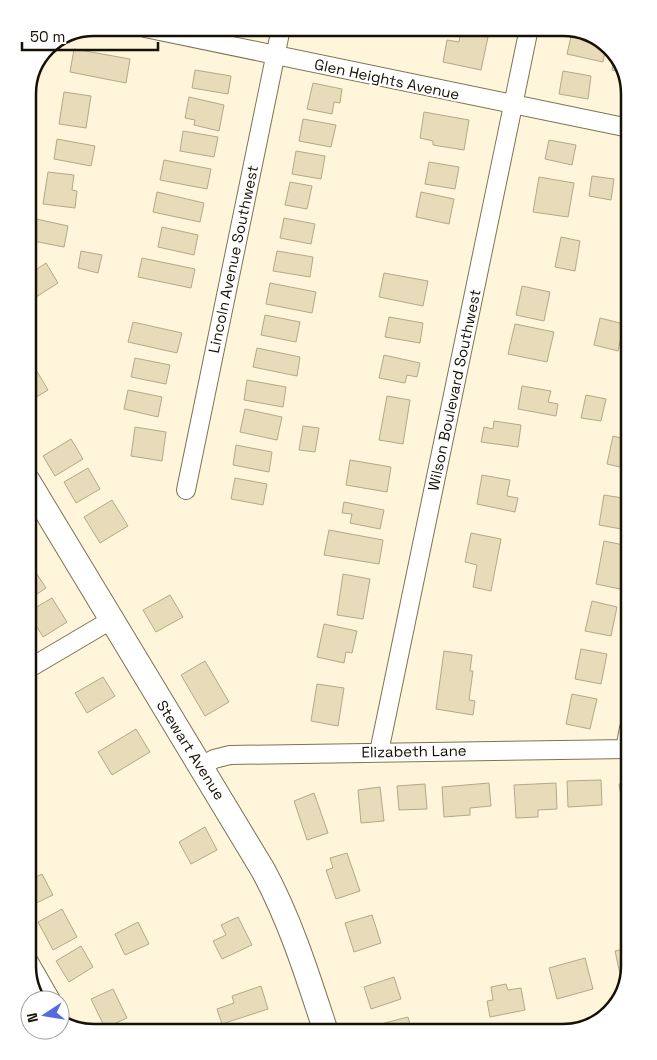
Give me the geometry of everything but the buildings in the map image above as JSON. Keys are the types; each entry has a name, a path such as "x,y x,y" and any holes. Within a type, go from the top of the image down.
{"street":[{"name":"Glen Heights Avenue","path":"184,36 621,126"},
{"name":"Lincoln Avenue Southwest","path":"186,490 279,36"},
{"name":"Wilson Boulevard Southwest","path":"379,752 527,36"},
{"name":"Stewart Avenue","path":"36,495 254,854 283,908 323,1024"},
{"path":"36,664 111,620"},
{"name":"Elizabeth Lane","path":"201,767 214,759 230,755 621,749"},
{"path":"38,977 45,990"}]}
